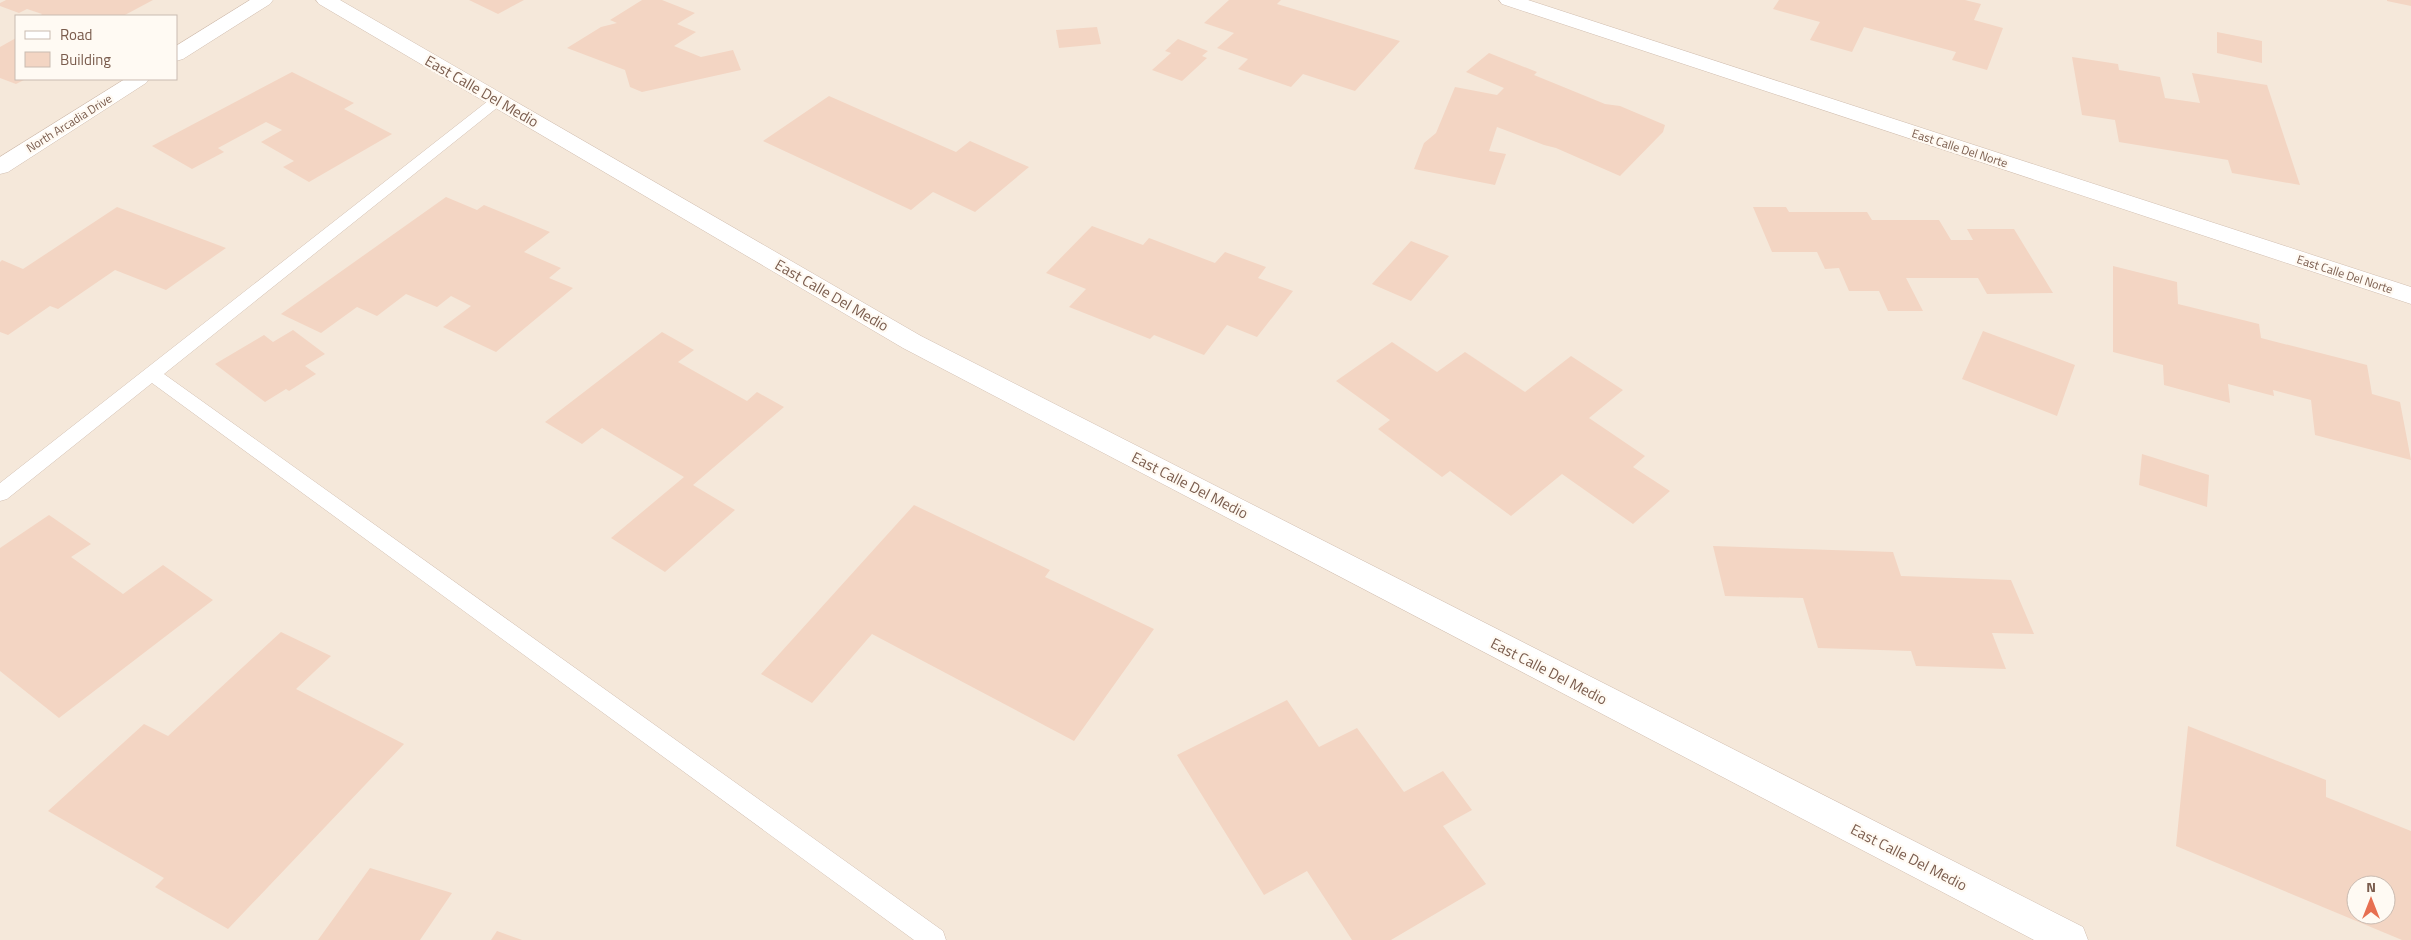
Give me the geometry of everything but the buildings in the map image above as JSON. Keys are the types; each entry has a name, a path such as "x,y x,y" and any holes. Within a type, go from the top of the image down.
{"street":[{"path":"178,54 263,0"},
{"name":"East Calle Del Medio","path":"326,0 912,342 2070,940"},
{"name":"East Calle Del Norte","path":"1509,0 2411,296"},
{"name":"North Arcadia Drive","path":"0,167 137,80"}],"lane":[{"path":"0,494 498,100"},
{"path":"152,374 934,940"}],"shaded area":[{"path":"0,0 2411,0 2411,940 0,940"}]}
